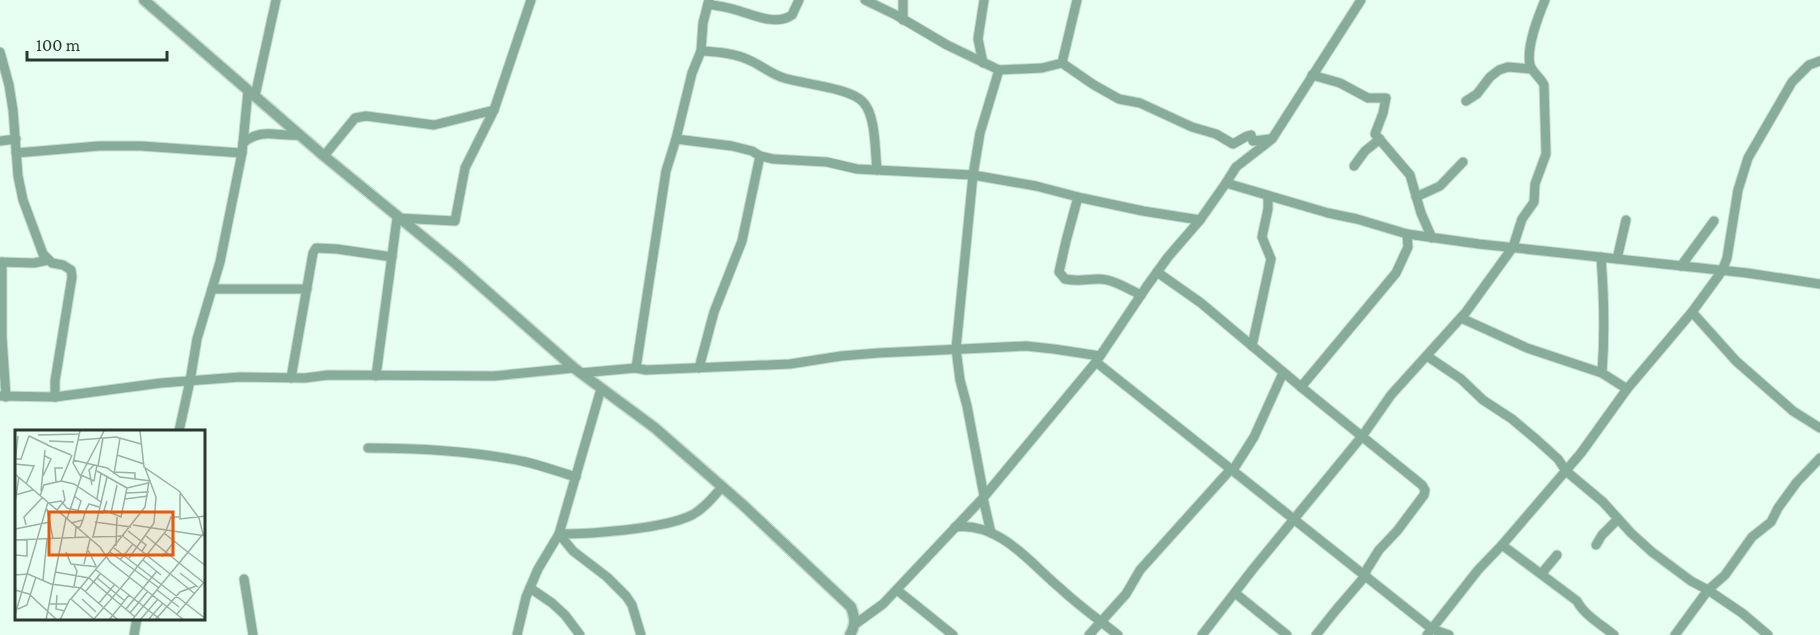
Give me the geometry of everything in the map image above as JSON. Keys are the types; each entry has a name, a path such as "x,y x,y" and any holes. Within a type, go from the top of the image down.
{"street":[{"path":"144,0 397,218 456,264 577,371 655,428 722,487 851,607 855,619 852,630"},
{"path":"178,430 197,339 220,262 251,94 276,0"},
{"path":"397,218 455,221 465,168 494,110 531,0"},
{"path":"636,368 666,171 692,73 701,51 703,23 708,2 758,17 782,19 792,15 799,0"},
{"path":"865,0 947,45 999,70 1042,68 1062,63 1119,99 1140,104 1192,127 1216,134 1233,144 1251,135 1253,141 1272,139"},
{"path":"903,0 903,20"},
{"path":"983,63 978,39 984,0"},
{"path":"1062,63 1077,0"},
{"path":"852,630 897,590 984,497 1098,359 1157,272 1200,220 1236,167 1272,139 1361,0"},
{"path":"1531,69 1530,50 1545,0"},
{"path":"701,51 721,52 749,60 783,78 852,94 868,109 877,170"},
{"path":"0,52 9,85 18,176 23,200 43,254 52,263 68,267 72,278 55,381 55,398"},
{"path":"1430,632 1478,570 1581,453 1627,389 1692,312 1722,271 1727,258 1738,190 1748,158 1792,82 1809,65 1820,61"},
{"path":"1202,635 1363,435 1391,395 1461,318 1513,247 1522,219 1534,202 1535,184 1546,154 1544,85 1541,78 1531,69 1508,67 1490,77 1477,94 1466,101"},
{"path":"992,533 960,380 956,349 973,175 980,133 999,70"},
{"path":"1312,75 1340,83 1368,98 1386,98 1375,134 1410,175 1421,213 1432,238"},
{"path":"324,156 355,118 366,116 434,125 494,110"},
{"path":"16,153 99,146 242,148 254,135 261,133 300,135"},
{"path":"0,141 16,139"},
{"path":"676,139 732,146 773,159 827,162 857,169 973,175 1036,186 1143,211 1200,220"},
{"path":"1354,166 1365,151 1380,139"},
{"path":"699,368 714,312 742,241 760,156"},
{"path":"1416,197 1440,186 1463,162"},
{"path":"1226,183 1407,234 1820,284"},
{"path":"1252,346 1271,259 1262,237 1268,209 1268,196"},
{"path":"1078,197 1059,272 1065,279 1078,282 1100,279 1111,281 1141,295"},
{"path":"376,376 397,218"},
{"path":"1617,259 1626,220"},
{"path":"1681,266 1714,221"},
{"path":"1301,387 1396,273 1408,247 1407,234"},
{"path":"291,378 313,253 316,248 392,257"},
{"path":"1600,257 1605,341 1602,373"},
{"path":"48,260 34,263 1,262 3,396 55,398 161,383 240,377 494,376 636,368 646,370 677,367 699,368 790,364 841,356 1026,346 1054,349 1098,359 1232,470 1365,575 1430,632 1449,635"},
{"path":"1157,272 1201,303 1301,387 1363,435 1425,490 1421,500 1379,550 1365,575 1316,635"},
{"path":"212,289 307,289"},
{"path":"1692,312 1736,362 1793,411 1820,428"},
{"path":"1461,318 1527,348 1602,373 1627,389"},
{"path":"1427,356 1461,379 1483,400 1512,419 1537,440 1558,459 1566,471 1603,502 1652,552 1742,613 1768,635"},
{"path":"1089,635 1126,594 1140,570 1232,470 1254,437 1284,373"},
{"path":"518,635 526,597 538,569 559,534 601,389"},
{"path":"368,448 419,449 493,456 576,477"},
{"path":"1675,635 1708,590 1725,575 1752,537 1771,522 1797,482 1820,458"},
{"path":"559,534 581,534 646,526 686,518 702,508 722,487"},
{"path":"1596,545 1602,535 1618,519"},
{"path":"955,527 973,527 1007,541 1060,589 1118,635"},
{"path":"559,534 573,551 607,577 626,596 632,605 641,635"},
{"path":"1502,545 1577,601 1590,616 1614,635"},
{"path":"1542,573 1557,555"},
{"path":"244,579 253,635"},
{"path":"530,588 558,609 580,635"},
{"path":"897,590 953,635"},
{"path":"1235,593 1287,635"},
{"path":"134,635 137,620"}]}
